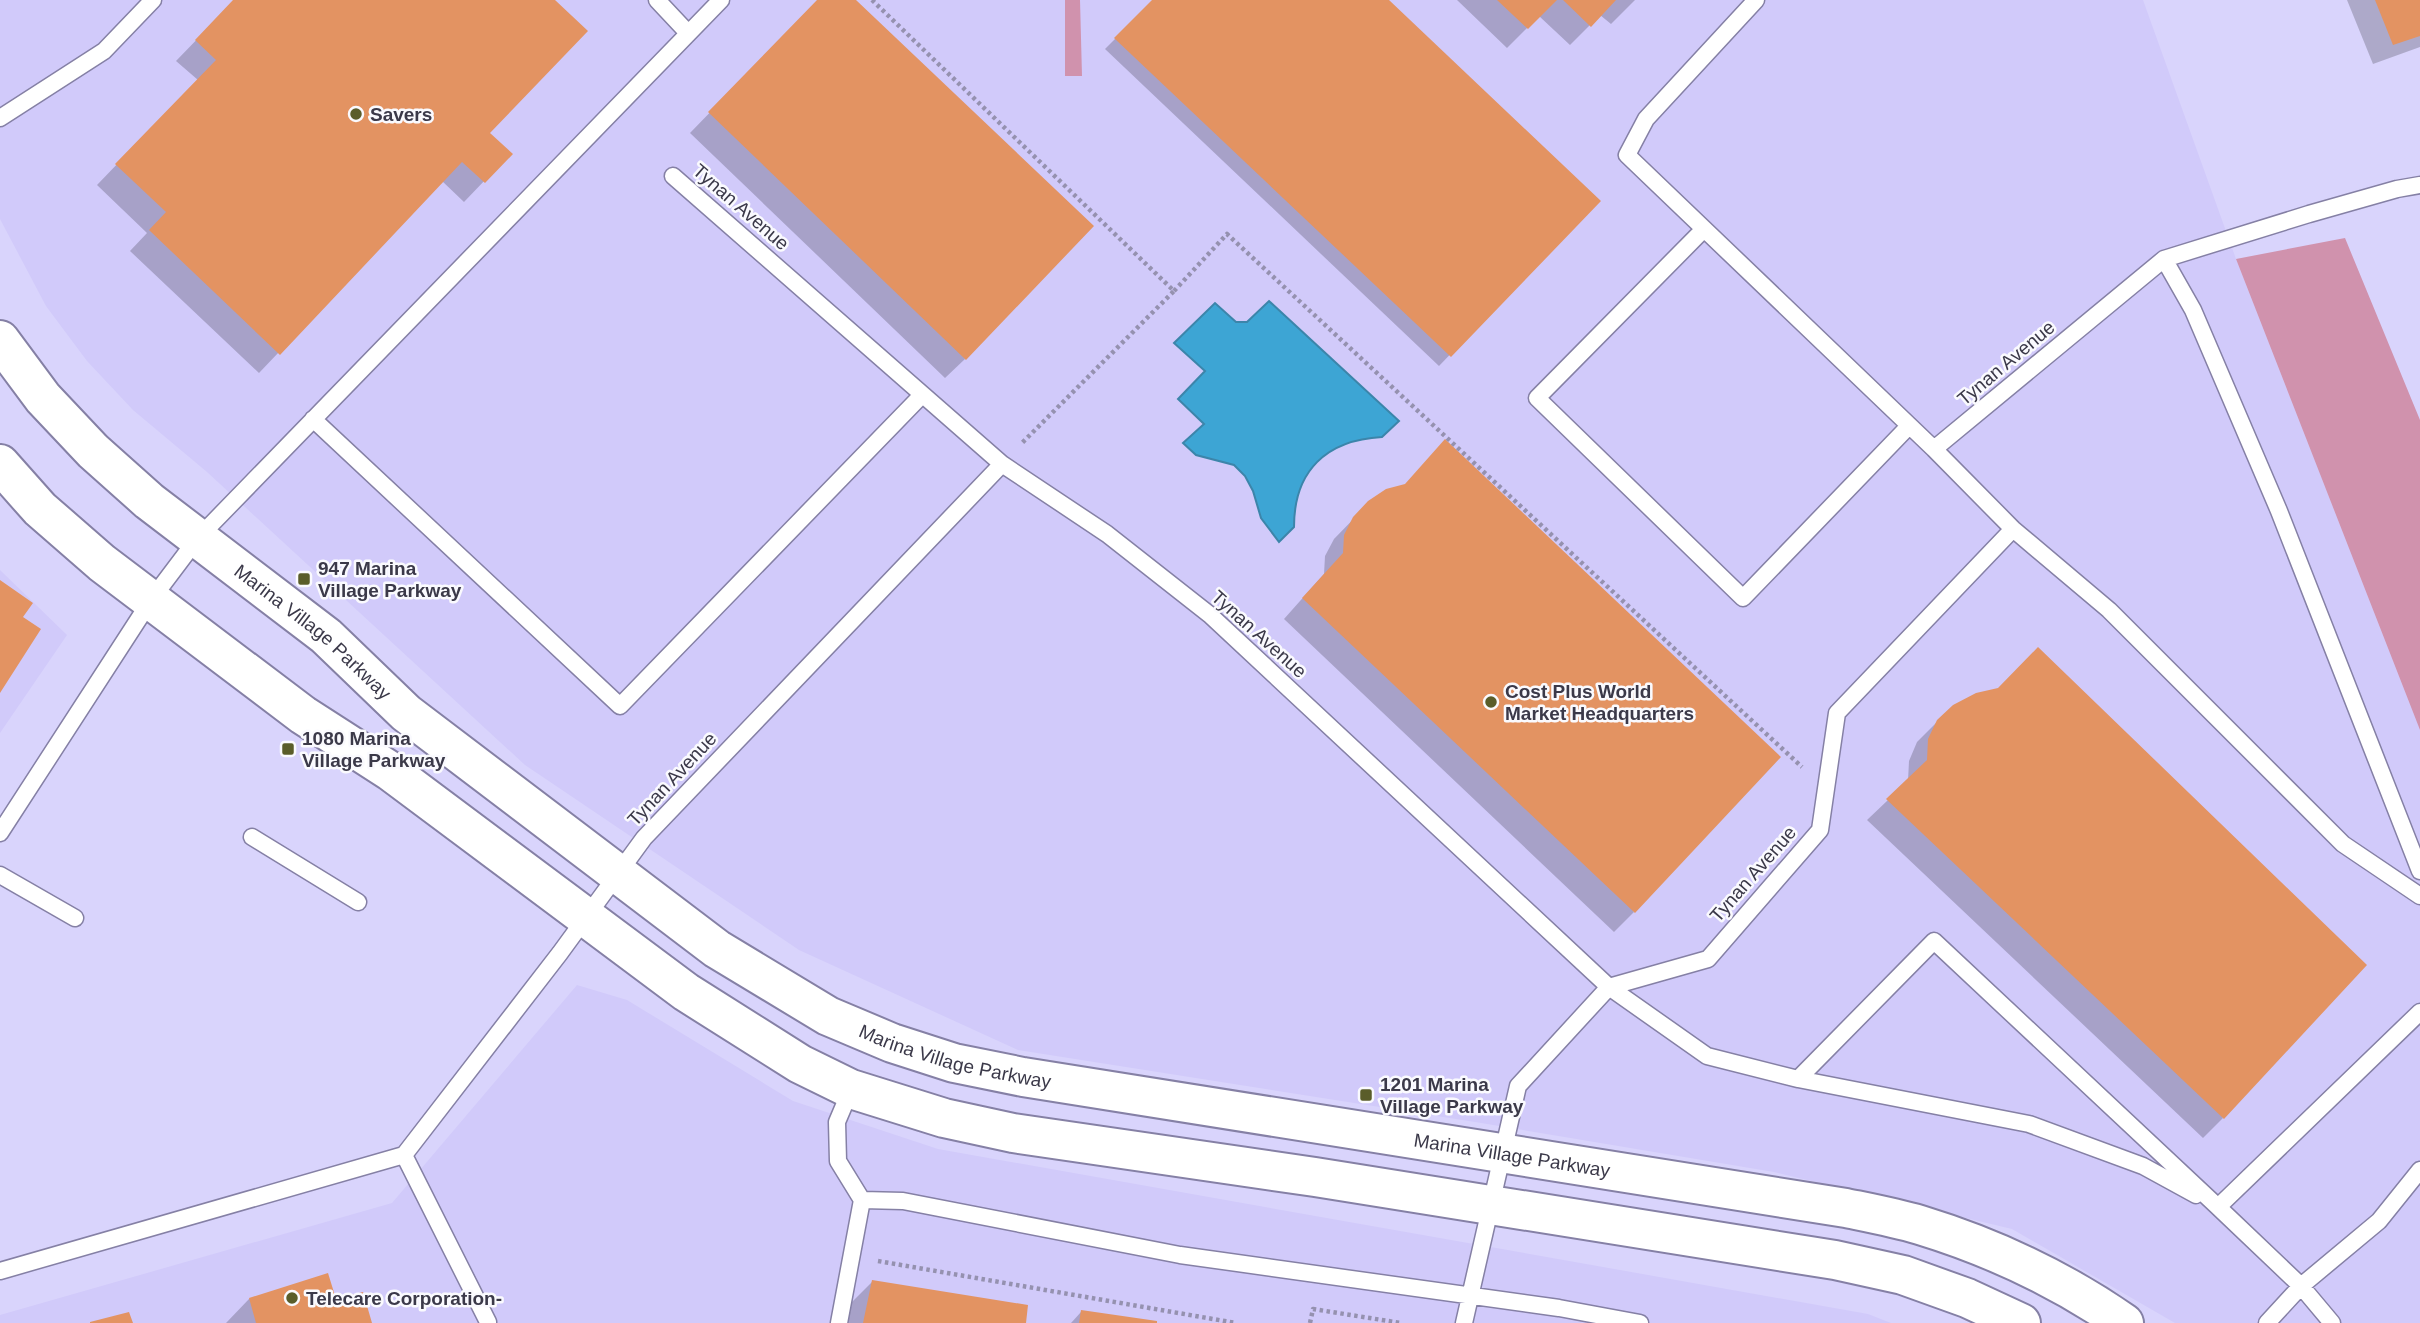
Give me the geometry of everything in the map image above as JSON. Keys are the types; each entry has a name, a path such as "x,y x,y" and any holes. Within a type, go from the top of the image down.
{"street":[{"name":"Marina Village Parkway","path":"0,340 43,398 93,451 149,501 326,636 406,713 617,874 746,968 828,1016 904,1047 954,1063 1023,1077 1846,1208 1919,1224 1987,1249 2047,1276 2124,1323"},
{"path":"0,464 40,509 102,562 303,715 390,771 686,992 800,1064 851,1089 944,1118 1013,1133 1835,1260 1903,1275 1967,1298 2021,1323"}],"lane":[{"path":"0,118 104,51 153,0"},
{"path":"657,0 688,33"},
{"path":"0,833 151,600 197,539 721,0"},
{"path":"1756,0 1646,119 1627,155 1934,449 2013,529 2109,610 2343,844 2420,896"},
{"name":"Tynan Avenue","path":"673,176 1002,464 1107,534 1210,615 1609,988 1708,959 1820,830 1838,713 2013,529"},
{"name":"Tynan Avenue","path":"1934,449 2164,259 2396,188 2420,185"},
{"path":"1704,229 1537,398 1743,598 1909,426"},
{"path":"2164,259 2193,310 2274,500 2420,871"},
{"path":"313,419 620,706 922,395"},
{"name":"Tynan Avenue","path":"404,1155 644,838 1002,464"},
{"path":"253,837 358,902"},
{"path":"0,875 75,918"},
{"path":"1798,1079 1934,941 2301,1286 2332,1323"},
{"path":"1464,1323 1518,1086 1609,988 1707,1056 1798,1079 2029,1124 2143,1166 2218,1208"},
{"path":"2218,1208 2420,1012"},
{"path":"839,1323 862,1200 838,1161 837,1122 851,1089"},
{"path":"0,1271 404,1155 488,1322"},
{"path":"2267,1323 2301,1286 2379,1221 2420,1170"},
{"path":"862,1200 903,1201 1180,1255 1640,1323"}],"path":[{"path":"872,0 1174,291"},
{"path":"1002,464 1227,234 1826,789"},
{"path":"871,1260 1236,1323"},
{"path":"1310,1323 1313,1309 1401,1323"}],"shaded area":[{"path":"0,0 2143,0 2236,259 2420,730 2420,1323 2175,1323 2012,1229 1774,1172 1018,1050 799,950 525,765 207,472 133,410 87,361 46,306 0,219"},
{"path":"1065,0 1080,0 1082,76 1065,76"},
{"path":"2345,238 2420,420 2420,730 2236,259"},
{"path":"0,570 67,635 0,733"},
{"path":"577,985 627,1000 793,1101 938,1149 1868,1314 1891,1323 0,1323 0,1315 392,1203"}],"water":[{"path":"1269,301 1399,421 1382,437 1345,444 1317,462 1300,490 1295,507 1294,527 1279,542 1261,518 1253,491 1245,476 1234,465 1196,455 1183,443 1204,424 1178,399 1205,371 1174,343 1215,303 1236,322 1247,322"}],"building":[{"name":"Savers","path":"233,0 555,0 588,31 490,133 513,154 485,183 462,162 280,355 149,230 166,212 115,164 216,60 195,40"},
{"path":"817,0 856,0 1094,226 966,360 708,112"},
{"path":"1152,0 1389,0 1601,201 1451,357 1114,38"},
{"path":"1497,0 1557,0 1528,29"},
{"path":"1563,0 1616,0 1591,27"},
{"path":"2375,0 2420,0 2420,36 2393,45"},
{"path":"1445,439 1781,757 1635,913 1302,598 1343,553 1344,535 1353,517 1368,501 1386,489 1405,484"},
{"path":"0,580 33,603 23,617 41,629 0,693"},
{"path":"2038,647 2367,965 2224,1119 1886,799 1927,760 1928,739 1937,720 1953,705 1976,693 1998,688"},
{"name":"Telecare Corporation-","path":"328,1273 336,1299 363,1292 372,1323 256,1323 249,1298"},
{"path":"872,1280 1028,1305 1026,1323 863,1323"},
{"path":"1081,1310 1157,1321 1157,1323 1079,1323"},
{"path":"129,1312 133,1323 90,1323 90,1322"}],"place":[{"name":"Savers","path":"356,114"},
{"name":"947 Marina Village Parkway","path":"304,579"},
{"name":"Cost Plus World Market Headquarters","path":"1491,702"},
{"name":"1080 Marina Village Parkway","path":"288,749"},
{"name":"1201 Marina Village Parkway","path":"1366,1095"},
{"name":"Telecare Corporation-","path":"292,1298"}]}
